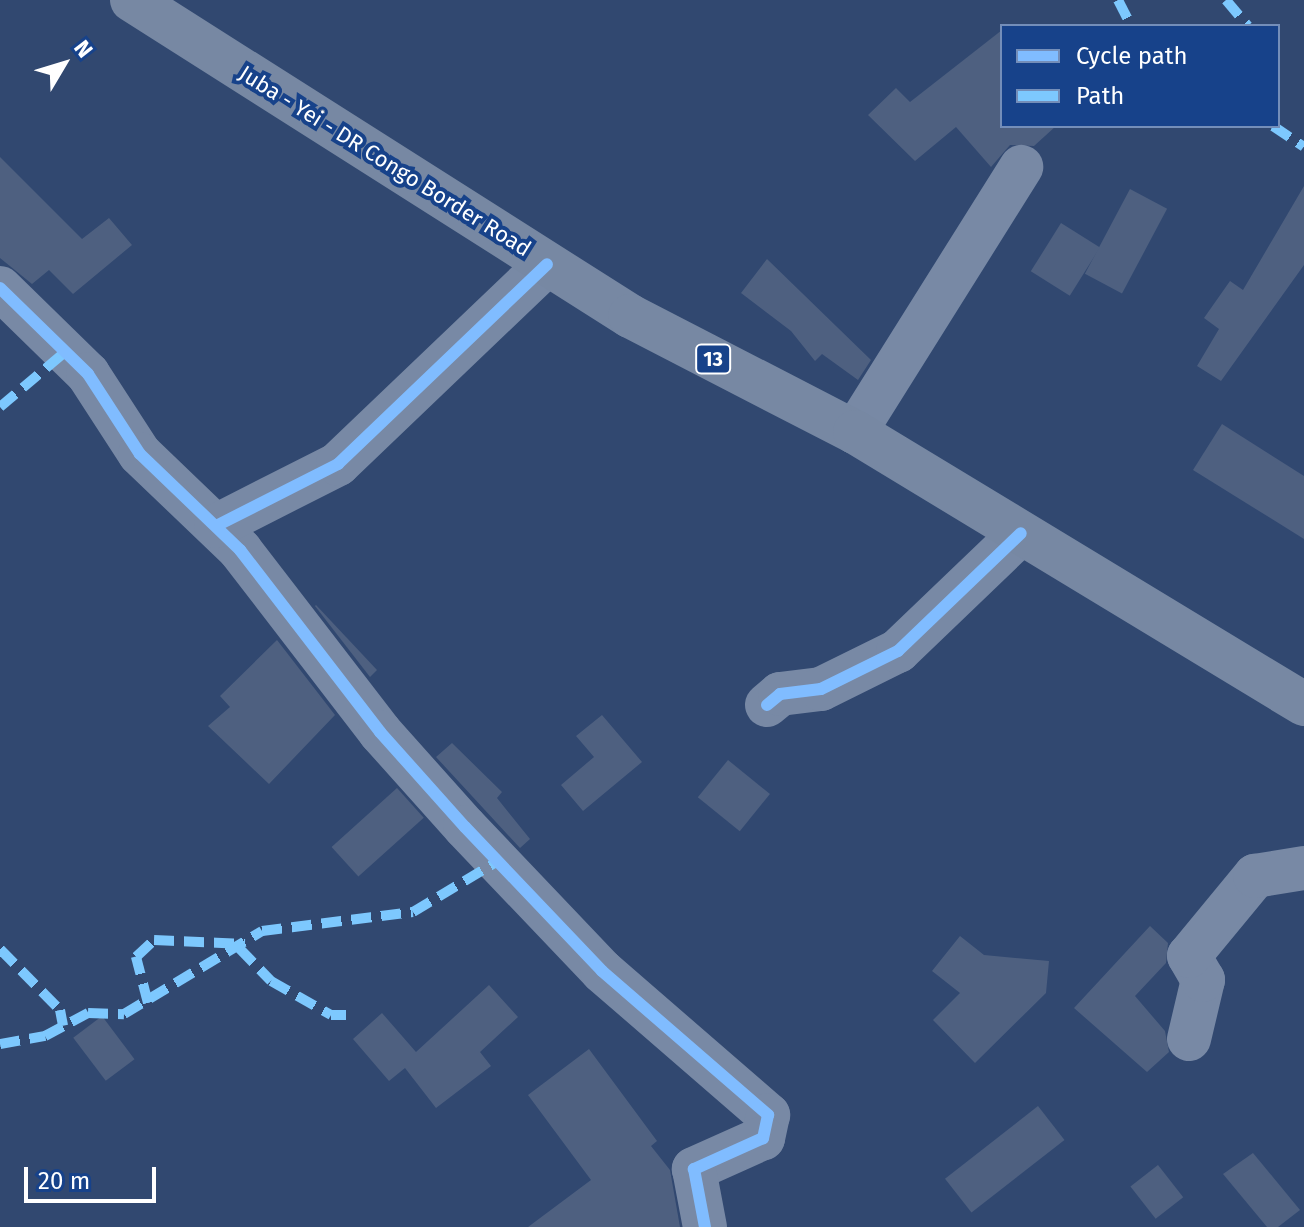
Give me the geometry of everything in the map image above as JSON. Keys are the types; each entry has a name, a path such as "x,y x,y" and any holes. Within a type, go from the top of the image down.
{"main road":[{"name":"Juba - Yei - DR Congo Border Road","path":"132,0 630,316 855,432 1304,704"}],"street":[{"path":"855,432 1021,167"},
{"path":"216,526 338,464 547,264"},
{"path":"0,288 88,374 140,454 216,526 465,827 602,971 768,1115 763,1138 694,1169 705,1227"},
{"path":"767,705 780,694 821,689 898,651 1021,533"},
{"path":"1189,1039 1203,980 1189,956 1255,876 1304,868"}],"building":[{"path":"1000,32 1000,128 1054,128 1034,146 1010,145 991,167 956,127 915,161 868,115 896,88 910,102"},
{"path":"0,157 82,239 109,218 132,245 73,294 49,270 32,284 0,258"},
{"path":"1304,186 1304,265 1221,381 1197,366 1219,329 1204,318 1230,281 1243,290"},
{"path":"1130,189 1167,209 1122,293 1085,274"},
{"path":"1061,223 1100,247 1070,296 1031,271"},
{"path":"767,259 871,360 858,380 822,354 815,361 791,331 741,293"},
{"path":"1222,424 1304,476 1304,539 1193,470"},
{"path":"315,606 377,670 370,677"},
{"path":"277,640 335,715 269,784 208,726 230,707 220,696"},
{"path":"602,715 642,762 583,811 561,785 594,757 576,736"},
{"path":"452,743 502,792 497,798 530,839 520,848 436,757"},
{"path":"728,760 770,794 740,831 698,797"},
{"path":"397,788 424,818 358,877 332,847"},
{"path":"1150,926 1168,943 1166,963 1135,996 1165,1031 1169,1052 1147,1072 1074,1008"},
{"path":"960,936 984,955 1049,961 1046,993 975,1063 933,1020 960,993 932,971"},
{"path":"489,985 518,1017 480,1052 491,1066 436,1108 405,1068 389,1081 353,1039 382,1013 416,1052"},
{"path":"102,1016 134,1059 106,1081 73,1038"},
{"path":"589,1049 657,1141 651,1146 670,1170 680,1227 528,1227 591,1180 528,1095"},
{"path":"1038,1106 1064,1140 971,1213 945,1179"},
{"path":"1253,1153 1300,1210 1278,1227 1267,1227 1223,1174"},
{"path":"1158,1165 1183,1197 1156,1219 1130,1187"}],"marked path":[{"path":"1118,0 1130,24"},
{"path":"1226,0 1246,24"},
{"path":"1276,128 1304,147"},
{"path":"0,407 64,353"},
{"path":"0,1044 45,1036 88,1013 124,1014 262,931 413,912 498,861"},
{"path":"148,1003 136,957 154,940 245,944"},
{"path":"239,948 271,981 331,1015 346,1015"},
{"path":"0,949 60,1010 63,1026"}],"cycle path":[{"path":"216,526 338,464 547,264"},
{"path":"0,288 88,374 140,454 240,550 380,732 465,827 602,971 768,1115 763,1138 694,1169 705,1227"},
{"path":"767,705 780,694 821,689 898,651 1021,533"}]}
